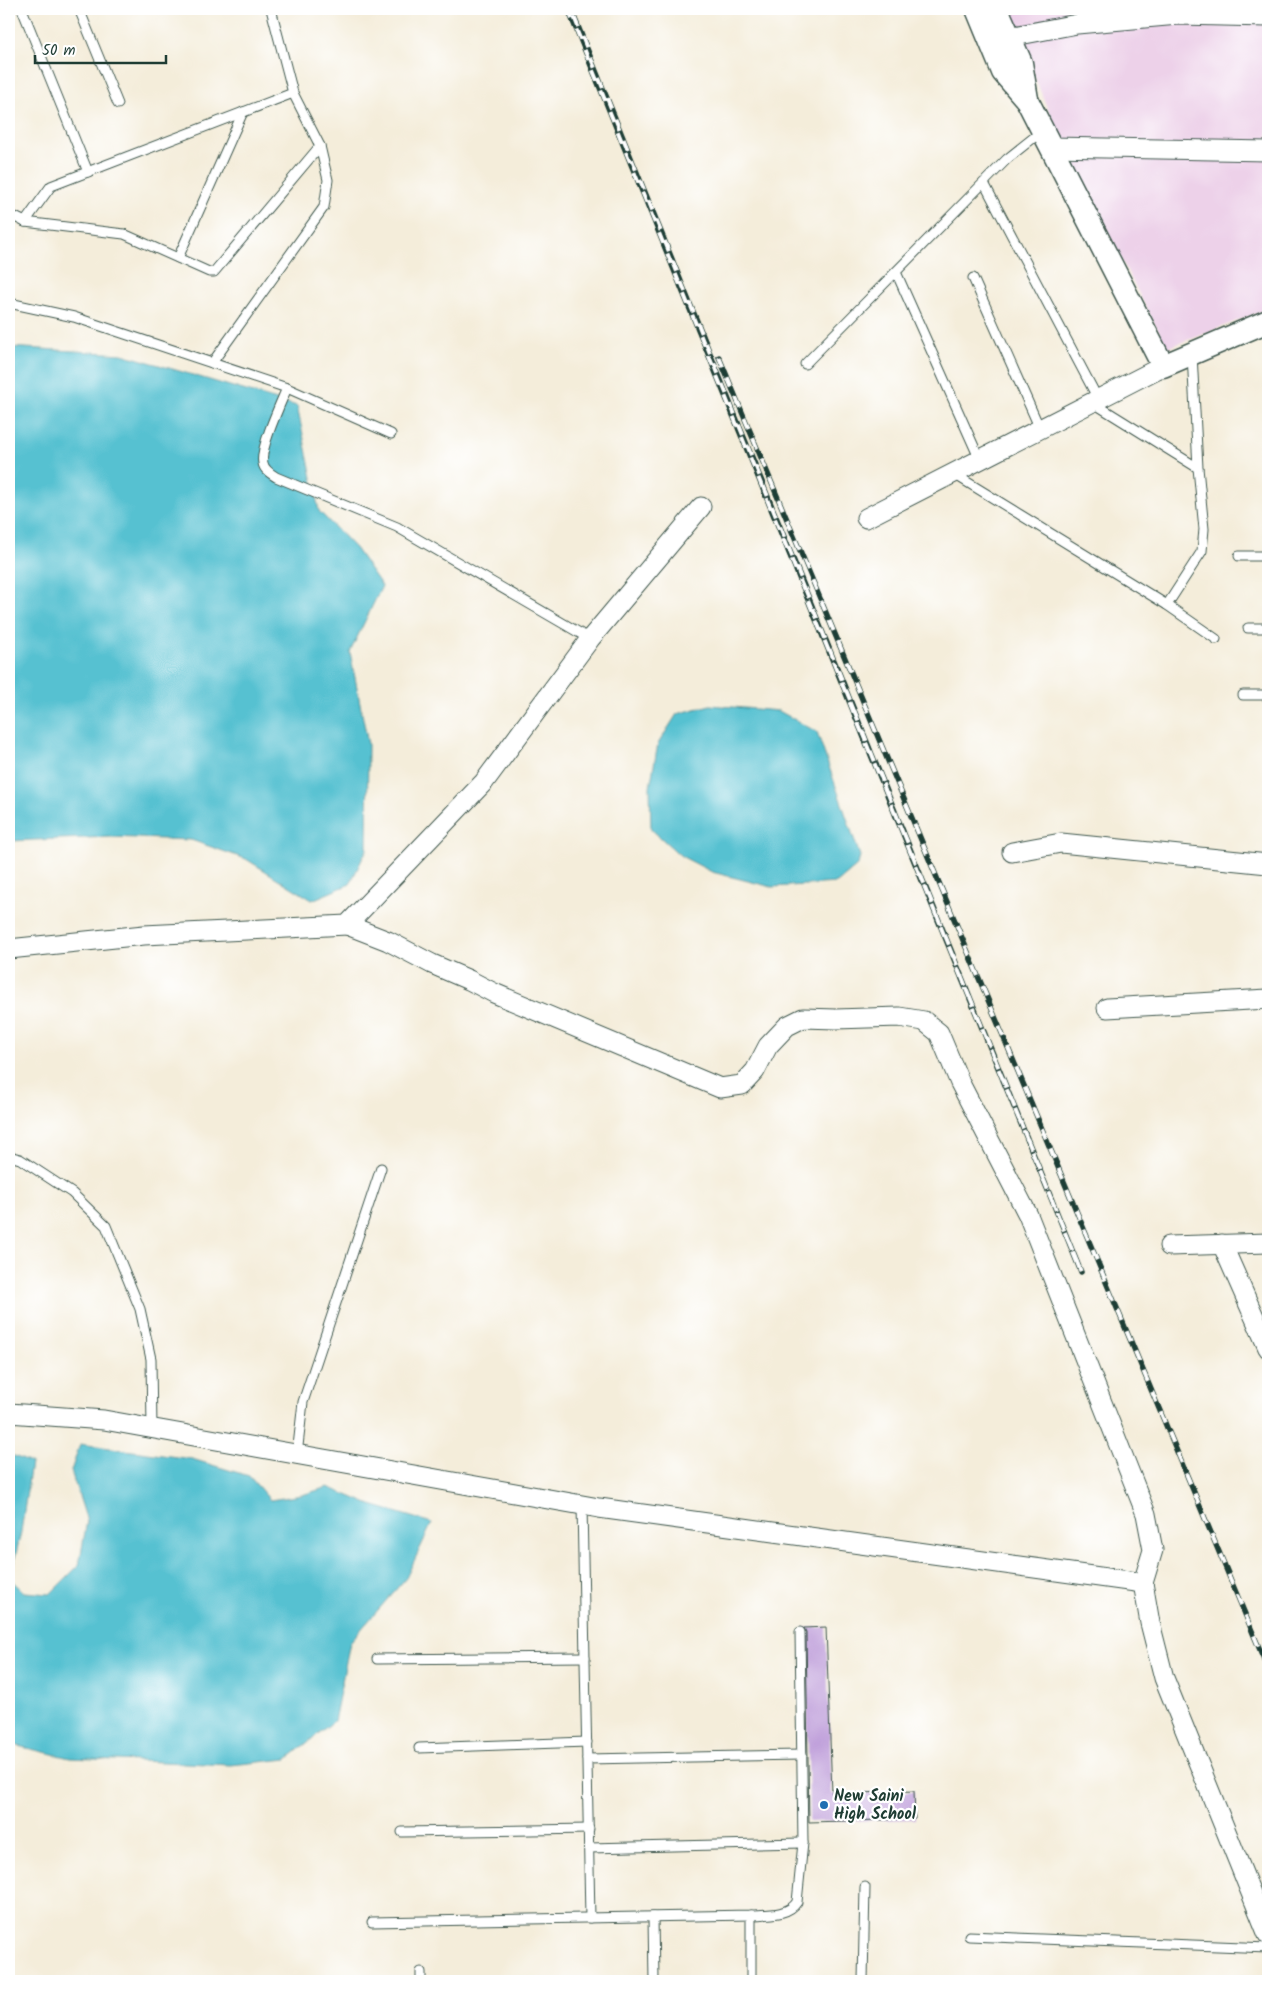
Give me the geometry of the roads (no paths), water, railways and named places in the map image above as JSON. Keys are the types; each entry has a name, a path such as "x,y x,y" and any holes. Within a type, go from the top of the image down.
{"street":[{"path":"977,9 1001,41"},
{"path":"997,9 1004,72 1027,100 1163,366"},
{"path":"1001,41 1133,14 1268,17"},
{"path":"1046,139 1268,152"},
{"path":"866,518 1163,366 1268,322"},
{"path":"347,925 484,782 590,639 701,507"},
{"path":"1012,852 1060,843 1268,864"},
{"path":"9,949 144,935 347,925 388,940 432,964 494,993 720,1088 742,1085 755,1071 768,1046 787,1026 803,1018 899,1017 924,1022 939,1034 960,1083 1028,1216 1101,1396 1146,1514 1153,1550 1143,1583 1150,1623 1164,1678 1268,1935"},
{"path":"1107,1008 1268,999"},
{"path":"1169,1246 1268,1243"},
{"path":"1222,1244 1268,1348"},
{"path":"9,1413 104,1420 582,1505 1143,1583"}],"lane":[{"path":"79,9 118,104"},
{"path":"212,363 324,206 328,180 320,146 292,93 270,9"},
{"path":"26,10 88,172"},
{"path":"25,222 51,186 292,93"},
{"path":"178,258 243,112"},
{"path":"805,364 1007,159 1046,139"},
{"path":"9,214 25,222 124,234 209,272 214,272 320,146"},
{"path":"984,183 1095,400 1198,468"},
{"path":"896,272 980,460"},
{"path":"973,278 1040,429"},
{"path":"9,303 74,318 287,388 391,434"},
{"path":"1167,605 1202,551 1204,529 1198,468 1192,354"},
{"path":"287,388 264,448 262,463 267,471 276,477 397,527 590,639"},
{"path":"953,474 1167,605 1216,639"},
{"path":"1239,556 1268,556"},
{"path":"1248,628 1268,628"},
{"path":"1243,695 1268,695"},
{"path":"9,1156 20,1159 72,1193 106,1226 140,1309 144,1326 151,1359 152,1429"},
{"path":"297,1455 303,1402 381,1168"},
{"path":"582,1505 590,1918"},
{"path":"372,1922 751,1916 786,1912 793,1908 797,1902 803,1843 800,1632"},
{"path":"378,1658 585,1657"},
{"path":"419,1748 587,1742"},
{"path":"587,1759 802,1755"},
{"path":"402,1832 589,1829"},
{"path":"589,1848 803,1843"},
{"path":"863,1981 865,1887"},
{"path":"751,1916 752,1981"},
{"path":"653,1917 654,1981"},
{"path":"969,1936 1268,1948"}],"water":[{"path":"9,347 122,354 297,406 319,511 355,548 382,586 350,652 368,744 367,849 350,884 312,900 246,859 191,840 111,837 9,841"},
{"path":"710,705 779,711 817,732 860,856 858,865 837,883 772,887 712,872 681,856 651,829 650,787 658,744 677,714"},
{"path":"80,1444 192,1459 249,1476 270,1500 302,1495 328,1487 371,1505 432,1523 406,1578 350,1642 334,1721 287,1759 231,1765 70,1758 9,1744 9,1457 14,1456 31,1463 21,1532 10,1579 24,1592 50,1594 79,1565 87,1521 71,1471"}],"railway":[{"path":"568,9 1081,1272 571,9"},
{"path":"719,357 1268,1669"}],"place":[{"name":"New Saini High School","path":"824,1805"}]}
